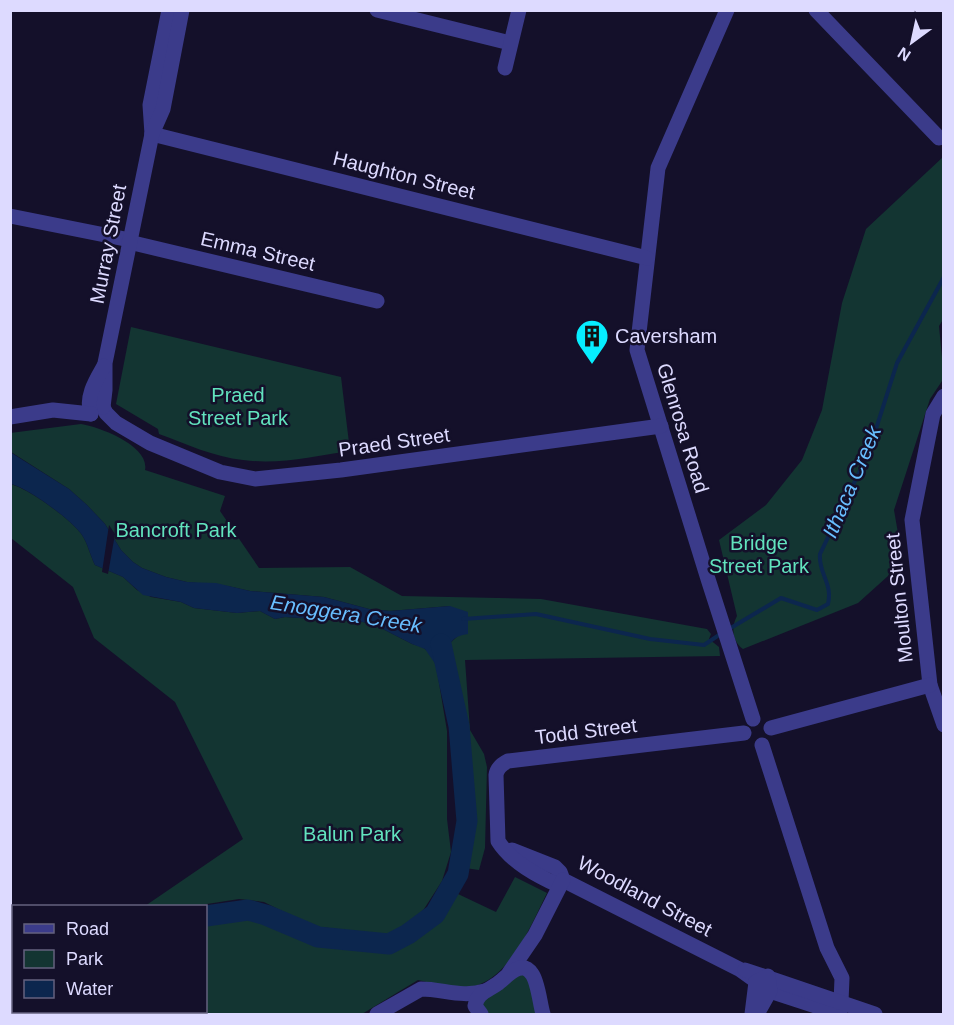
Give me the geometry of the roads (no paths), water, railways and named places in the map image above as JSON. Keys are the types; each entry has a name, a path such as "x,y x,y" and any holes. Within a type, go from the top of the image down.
{"street":[{"name":"Murray Street","path":"152,134 150,105 169,10"},
{"name":"Murray Street","path":"94,408 105,390 105,363 152,134 163,109 182,10"},
{"path":"377,10 510,43"},
{"path":"505,68 519,10"},
{"name":"Glenrosa Road","path":"727,10 658,168 637,350 753,719"},
{"path":"816,10 939,138"},
{"name":"Haughton Street","path":"152,134 647,258"},
{"name":"Emma Street","path":"10,216 130,241 377,301"},
{"name":"Moulton Street","path":"944,396 933,414 912,520 930,685 944,725"},
{"path":"10,417 53,410 72,402 94,408"},
{"name":"Praed Street","path":"94,408 104,425 220,471 240,477 264,478 341,471 661,426"},
{"path":"771,728 930,685"},
{"path":"753,719 764,720 771,728 770,738 762,745 750,744 744,733 746,724 753,719"},
{"name":"Todd Street","path":"498,838 496,773 506,762 744,733"},
{"path":"762,745 827,948 835,1007"},
{"name":"Woodland Street","path":"498,838 555,867 560,872 561,883 765,983 835,1007 875,1014"},
{"path":"507,975 535,935 561,883"},
{"path":"535,935 531,960 543,1014"},
{"path":"480,1014 475,1006 476,1001 486,990 515,969 524,968 534,977"},
{"path":"752,1014 765,983"},
{"path":"757,1014 765,983"},
{"path":"377,1014 418,990 468,993 486,990"},
{"path":"444,993 470,1006 480,1014"}],"water":[{"path":"10,452 69,489 105,524 121,550 142,568 187,582 216,583 250,591 324,597 369,609 390,611 450,606 468,612 468,634 455,638 451,642 448,652 450,671 437,672 436,665 425,649 379,627 363,622 285,617 275,619 260,611 237,613 194,608 181,602 143,595 123,577 95,565 84,538 60,513 11,484"}],"waterway":[{"name":"Ithaca Creek","path":"729,629 781,598 817,610 828,604 829,590 821,567 820,554 868,454 897,363 944,277"},
{"name":"Ithaca Creek","path":"463,619 536,614 650,639 704,645 722,633"},
{"name":"Enoggera Creek","path":"207,916 248,910 266,915 318,937 389,944 408,934 435,914 458,874 467,821 459,726 441,644"}],"place":[{"name":"Caversham","path":"592,365"}],"park label":[{"name":"Praed Street Park","path":"238,406"},
{"name":"Bancroft Park","path":"176,530"},
{"name":"Bridge Street Park","path":"759,554"},
{"name":"Balun Park","path":"352,834"}]}
